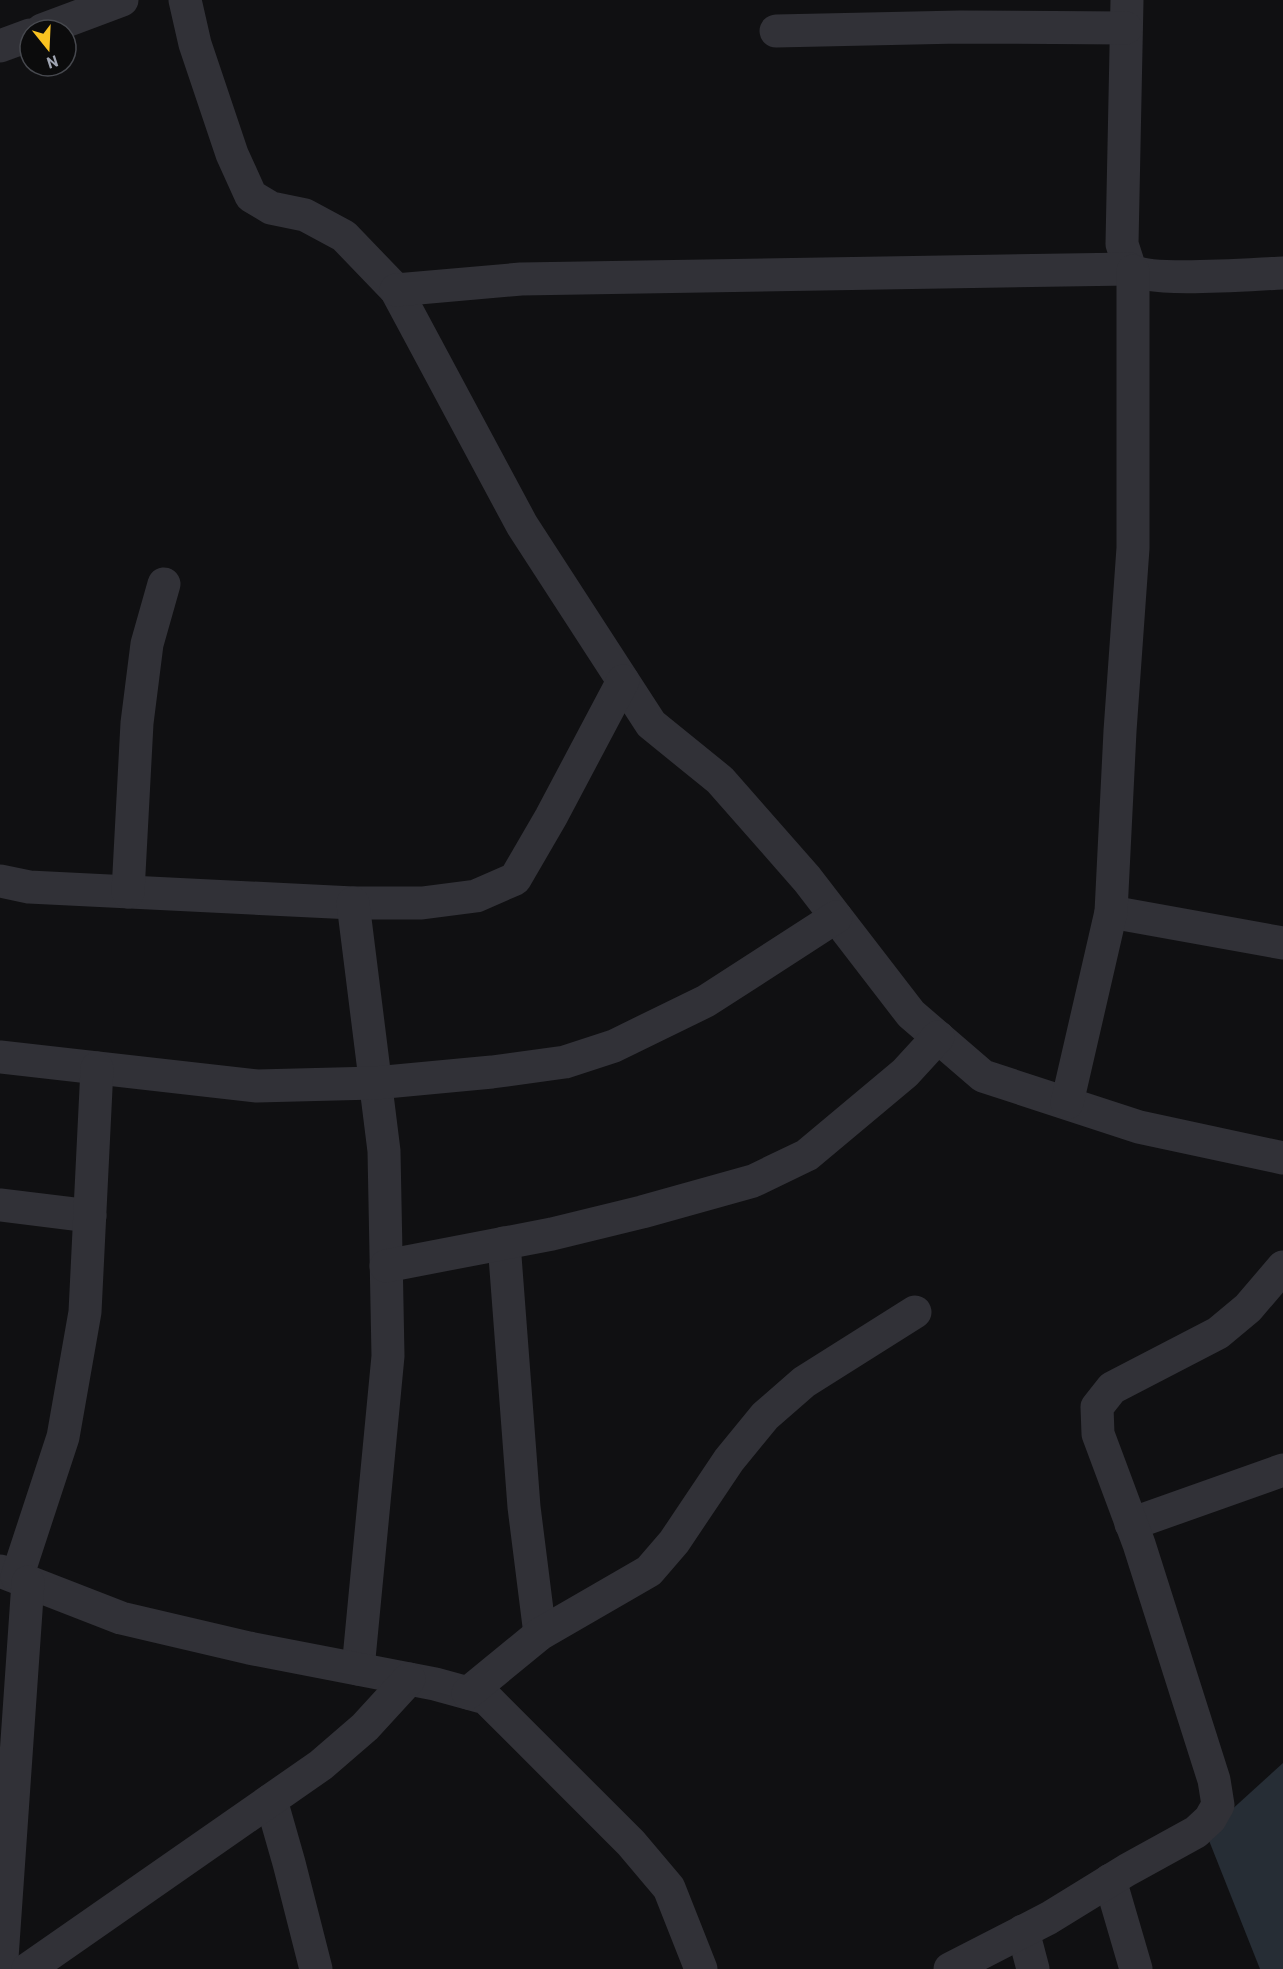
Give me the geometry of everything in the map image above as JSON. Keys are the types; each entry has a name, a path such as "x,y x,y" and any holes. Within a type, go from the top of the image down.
{"street":[{"path":"74,18 122,0"},
{"path":"185,0 195,44 232,154 251,196 271,208 305,215 344,236 396,290 522,525 651,724 720,780 807,879 911,1014 982,1076 1138,1127 1283,1158"},
{"path":"776,32 960,27 1126,14 1122,244 1131,270 1133,548 1120,731 1111,912 1067,1103"},
{"path":"0,46 18,39"},
{"path":"396,290 521,279 1131,270 1168,277 1283,273"},
{"path":"128,892 137,723 147,644 164,584"},
{"path":"0,881 29,887 353,903 422,903 476,896 515,879 551,817 623,681"},
{"path":"353,903 384,1151 388,1356 358,1669"},
{"path":"1111,912 1283,943"},
{"path":"0,1057 257,1086 375,1083 492,1072 565,1062 614,1046 706,1001 836,917"},
{"path":"386,1266 504,1244 631,1215 753,1181 807,1155 904,1073 938,1037"},
{"path":"6,1969 2,1958 15,1576 63,1437 85,1312 97,1068"},
{"path":"0,1205 90,1216"},
{"path":"504,1244 524,1508 540,1634"},
{"path":"950,1969 1023,1931 1196,1832 1210,1820 1218,1805 1210,1768 1131,1524 1098,1434 1097,1407 1112,1389 1218,1333 1248,1308 1283,1267"},
{"path":"468,1693 540,1634 649,1571 674,1542 729,1460 765,1416 804,1382 915,1312"},
{"path":"1131,1524 1283,1470"},
{"path":"15,1576 121,1618 249,1648 408,1679 486,1698 631,1843 669,1888 701,1969"},
{"path":"37,1966 321,1765 365,1727 408,1679"},
{"path":"271,1800 290,1863 316,1969"},
{"path":"1110,1880 1136,1969"},
{"path":"1023,1931 1033,1969"}],"shaded area":[{"path":"1283,1763 1283,1969 1260,1969 1206,1833"}]}
